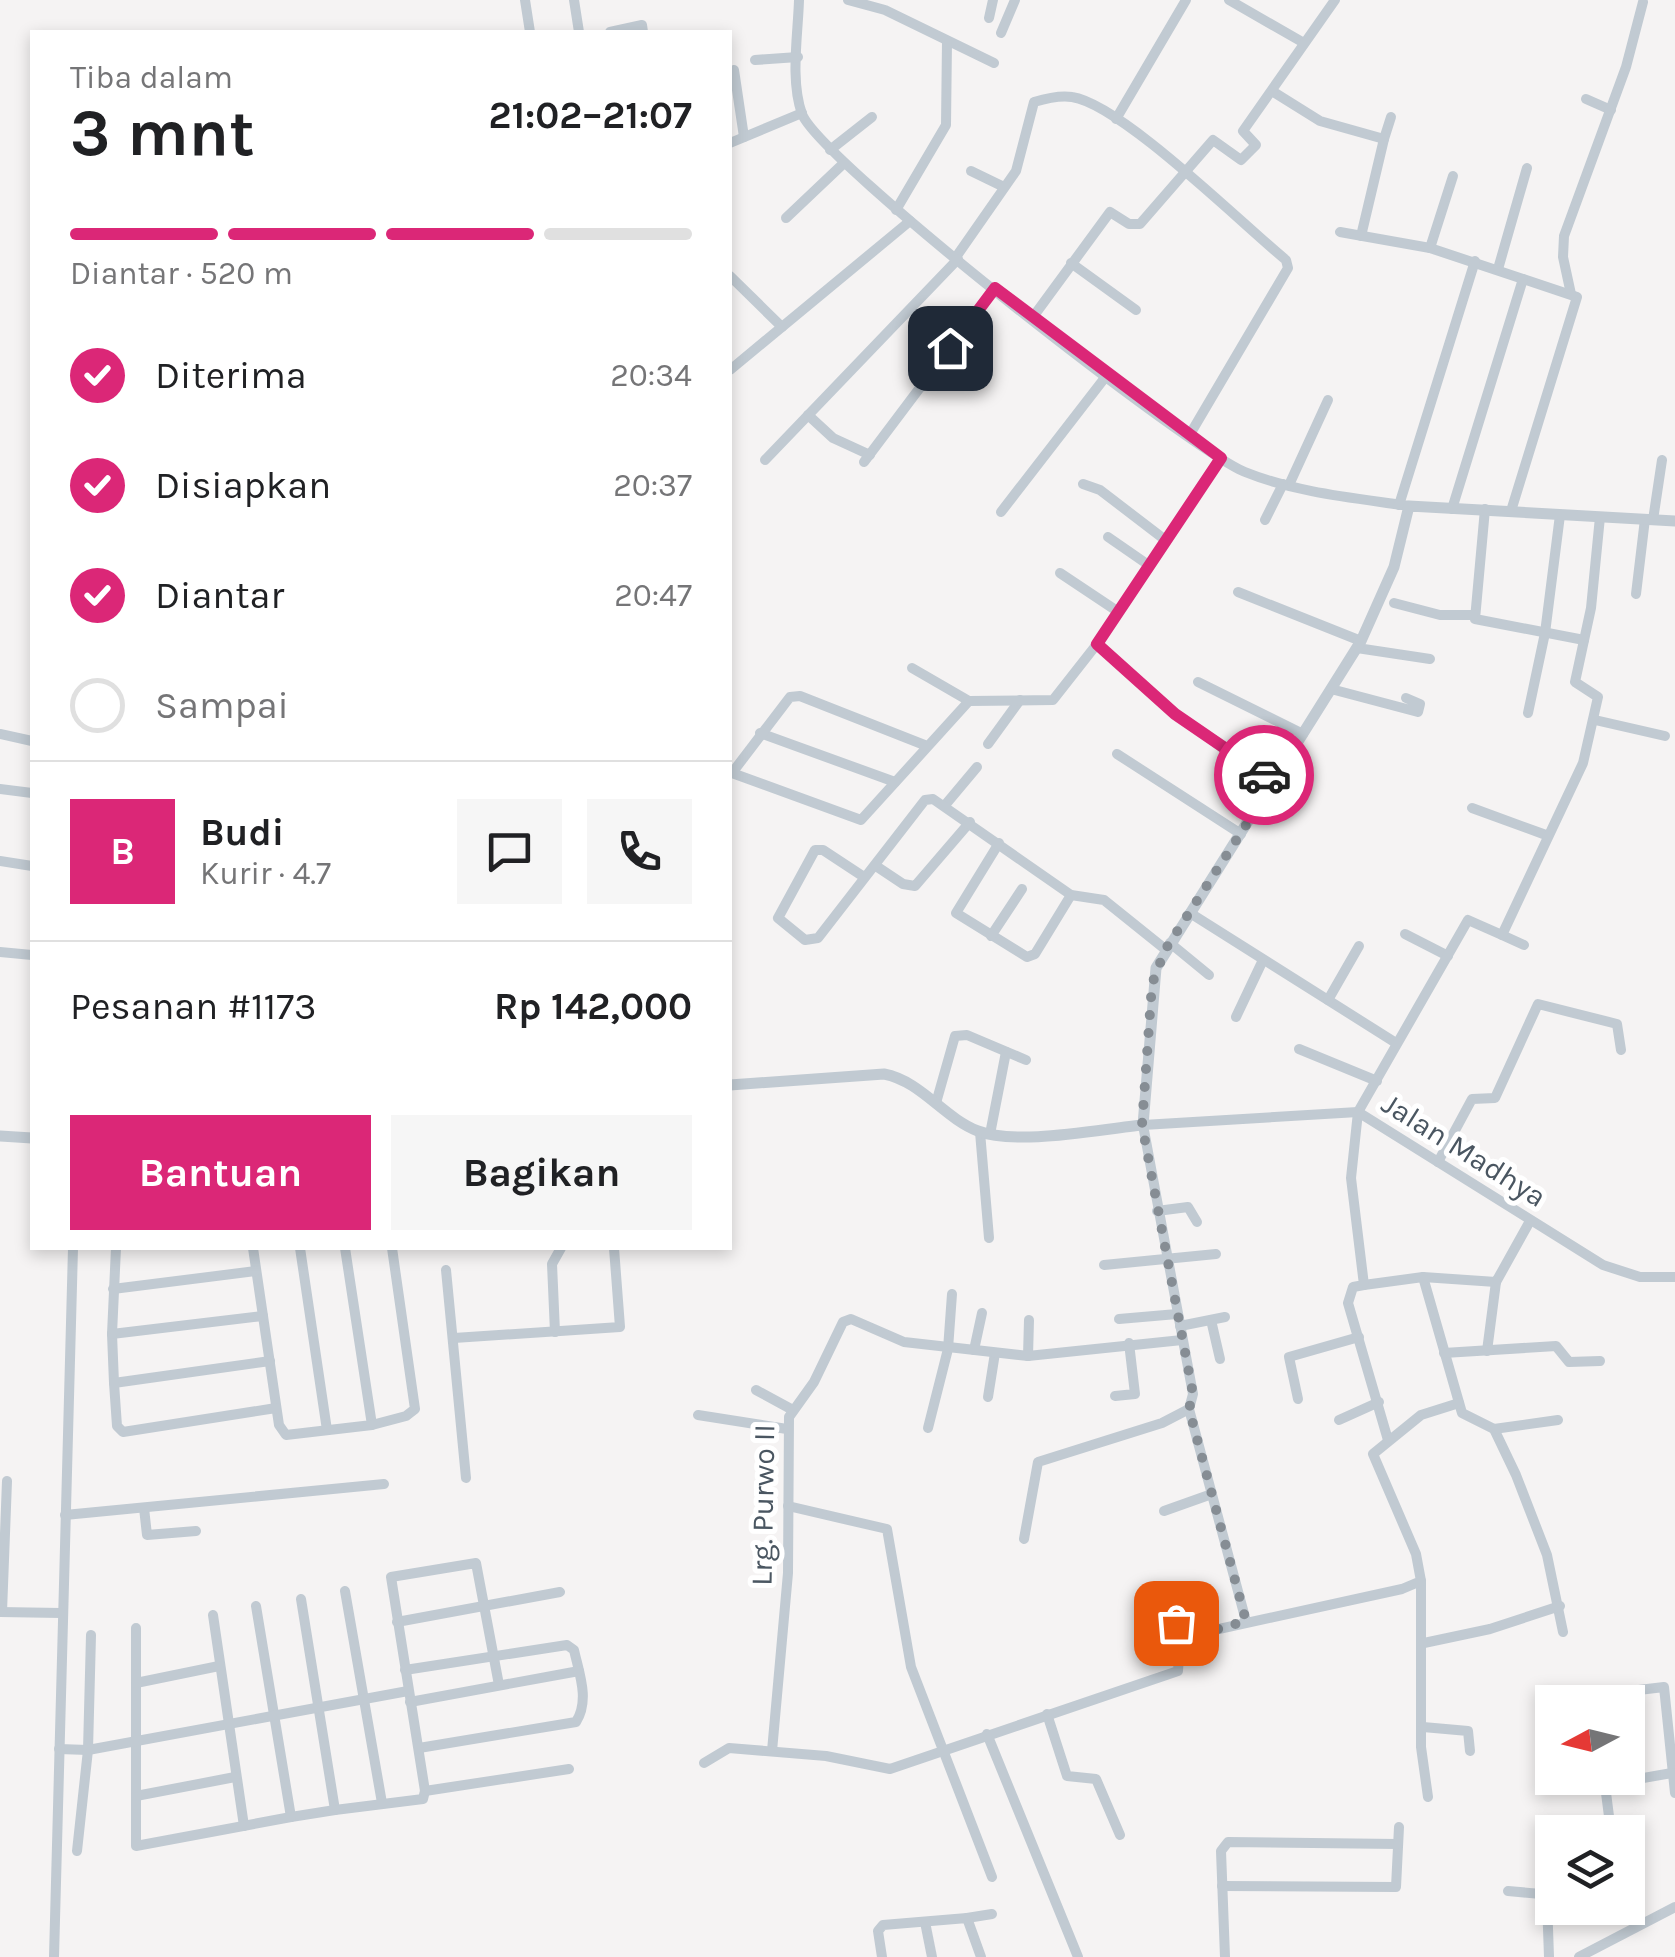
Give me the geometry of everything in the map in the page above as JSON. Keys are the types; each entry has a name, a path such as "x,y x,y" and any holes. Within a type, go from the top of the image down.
{"street":[{"path":"525,0 530,30"},
{"path":"574,0 579,30"},
{"path":"798,0 802,113 830,150 896,210 995,288 1221,458 1286,484 1404,506 1675,521"},
{"path":"848,0 885,10 994,63"},
{"path":"989,18 993,0"},
{"path":"1001,33 1015,0"},
{"path":"1116,118 1186,0"},
{"path":"1229,0 1304,43"},
{"path":"1032,317 1110,212 1129,224 1140,224 1213,140 1241,160 1256,145 1243,130 1335,0"},
{"path":"1571,294 1562,257 1564,236 1612,110 1643,2"},
{"path":"619,30 642,25 643,30"},
{"path":"896,210 946,125 946,41"},
{"path":"755,60 798,57"},
{"path":"734,70 744,137"},
{"path":"1272,91 1320,121 1384,139"},
{"path":"765,460 957,258 1024,152 1034,102 1075,97 1116,118 1286,260 1288,268 1189,436"},
{"path":"1586,99 1612,110"},
{"path":"732,143 802,113"},
{"path":"830,150 872,117"},
{"path":"1360,236 1391,117"},
{"path":"786,218 844,164"},
{"path":"1498,269 1527,168"},
{"path":"971,171 1004,186"},
{"path":"1430,248 1453,176"},
{"path":"732,368 910,221"},
{"path":"1340,232 1430,248 1476,261 1571,294 1579,302 1511,511"},
{"path":"1246,1621 1189,1409 1193,1394 1142,1125 1152,984 1168,946 1359,645 1394,568 1404,506 1476,261"},
{"path":"1071,262 1136,310"},
{"path":"732,278 782,326"},
{"path":"1452,509 1523,279"},
{"path":"808,414 833,438 867,458 995,288"},
{"path":"1001,512 1107,375"},
{"path":"1264,520 1328,400"},
{"path":"912,668 968,701 1056,698 1097,644 1146,564 1221,458"},
{"path":"1636,594 1662,460"},
{"path":"1083,484 1100,490 1164,539"},
{"path":"1473,615 1485,509"},
{"path":"1528,713 1545,634 1560,515"},
{"path":"1502,935 1546,834 1583,763 1595,720 1598,695 1575,682 1600,517"},
{"path":"1108,537 1146,564"},
{"path":"1060,573 1117,611"},
{"path":"1238,592 1359,645 1430,659"},
{"path":"1394,603 1440,615 1473,615 1482,623 1584,640"},
{"path":"1097,644 1175,714 1274,782"},
{"path":"1198,682 1303,734"},
{"path":"1331,690 1417,713 1420,704 1406,698"},
{"path":"927,746 800,696 784,700 733,769 736,778 858,820 865,818 968,701"},
{"path":"988,744 1020,700"},
{"path":"1595,720 1666,736"},
{"path":"760,733 894,782"},
{"path":"0,734 30,740"},
{"path":"1117,754 1241,834"},
{"path":"946,804 976,767"},
{"path":"0,789 30,794"},
{"path":"864,877 818,849 778,918 805,940 814,940 876,866 925,800 946,804 1071,895 1104,900 1209,975"},
{"path":"1472,808 1546,834"},
{"path":"876,866 903,884 914,886 970,822"},
{"path":"1000,844 954,912 1025,957 1032,956 1071,895"},
{"path":"0,862 30,866"},
{"path":"990,936 1022,890"},
{"path":"1190,912 1396,1043"},
{"path":"1364,1285 1351,1178 1358,1112 1468,920 1524,945"},
{"path":"1405,934 1448,956"},
{"path":"1328,1000 1359,946"},
{"path":"0,952 30,956"},
{"path":"1236,1017 1263,960"},
{"path":"1438,1162 1471,1100 1494,1098 1538,1004 1617,1024 1621,1050"},
{"path":"936,1103 955,1036 967,1035 1026,1060"},
{"path":"1299,1048 1377,1081"},
{"path":"989,1238 985,1133 1006,1052"},
{"path":"732,1085 884,1074 902,1079 985,1133 1142,1125"},
{"name":"Jalan Madhya","path":"1142,1125 1358,1112 1604,1264 1635,1275 1675,1277"},
{"path":"0,1136 30,1138"},
{"path":"1156,1211 1188,1207 1197,1222"},
{"path":"1487,1350 1496,1282 1530,1221"},
{"path":"73,1250 60,1613 74,1750 77,1850"},
{"path":"116,1250 112,1334 118,1426 123,1432 276,1408"},
{"path":"253,1250 282,1434 372,1424 412,1414 415,1409 392,1250"},
{"path":"300,1250 326,1430"},
{"path":"346,1250 372,1424"},
{"path":"555,1332 552,1264 560,1250"},
{"path":"454,1338 622,1326 614,1250"},
{"path":"1104,1265 1216,1254"},
{"path":"113,1289 256,1270"},
{"path":"446,1270 466,1478"},
{"path":"1423,1277 1459,1403 1468,1420 1494,1429 1558,1420"},
{"path":"1388,1440 1348,1295 1352,1286 1423,1277 1496,1282"},
{"path":"928,1428 948,1349 952,1294"},
{"path":"974,1350 982,1314"},
{"path":"112,1334 263,1316"},
{"path":"1119,1319 1225,1317"},
{"name":"Lrg. Purwo II","path":"772,1752 786,1604 791,1409 808,1392 848,1319 904,1342 995,1354 1028,1356 1182,1340"},
{"path":"1028,1356 1029,1320"},
{"path":"1210,1320 1220,1359"},
{"path":"1298,1399 1290,1357 1359,1337"},
{"path":"1115,1396 1135,1394 1129,1343"},
{"path":"1444,1353 1554,1346 1569,1362 1600,1362"},
{"path":"988,1397 995,1354"},
{"path":"114,1383 270,1361"},
{"path":"756,1390 791,1409"},
{"path":"1340,1420 1379,1402"},
{"path":"1428,1796 1422,1727 1422,1580 1416,1554 1374,1457 1388,1440 1421,1415 1459,1403"},
{"path":"1024,1539 1038,1462 1162,1422 1189,1409"},
{"path":"698,1415 788,1429"},
{"path":"1494,1429 1543,1544 1563,1632"},
{"path":"7,1480 1,1612 60,1613"},
{"path":"64,1516 384,1484"},
{"path":"1164,1511 1210,1495"},
{"path":"788,1506 887,1529 904,1641 992,1877"},
{"path":"144,1508 147,1534 196,1531"},
{"path":"136,1628 138,1848 291,1816 424,1798 391,1581 402,1574 476,1563 499,1686"},
{"path":"1183,1639 1246,1621 1402,1589 1422,1580"},
{"path":"344,1591 382,1803"},
{"path":"397,1622 560,1592"},
{"path":"301,1599 335,1810"},
{"path":"256,1606 291,1816"},
{"path":"1424,1643 1490,1629 1560,1606"},
{"path":"704,1762 721,1749 826,1756 881,1770 944,1753 987,1734 1171,1677 1178,1671 1183,1639 1168,1609"},
{"path":"212,1614 244,1826"},
{"path":"54,1957 74,1750 90,1635"},
{"path":"405,1670 567,1645 574,1650 579,1671 584,1706 576,1722 419,1748"},
{"path":"136,1683 219,1666"},
{"path":"74,1750 363,1700 499,1686 579,1671"},
{"path":"1645,1692 1664,1687 1675,1792"},
{"path":"1047,1714 1067,1776 1099,1782 1120,1836"},
{"path":"1422,1727 1468,1730 1470,1751"},
{"path":"987,1734 1078,1957"},
{"path":"425,1791 570,1769"},
{"path":"1645,1777 1672,1772"},
{"path":"136,1796 235,1776"},
{"path":"1222,1886 1396,1888 1398,1826"},
{"path":"1225,1957 1221,1852 1228,1842 1398,1844"},
{"path":"1508,1892 1541,1894 1547,1900 1550,1957"},
{"path":"1580,1957 1675,1907"},
{"path":"883,1957 879,1928 992,1914"},
{"path":"967,1918 981,1957"},
{"path":"925,1922 932,1957"}],"way so far":[{"path":"1176,1623 1183,1639 1246,1621 1213,1510 1189,1409 1193,1394 1142,1125 1152,984 1165,950 1274,782 1264,775"}],"route":[{"path":"950,348 995,288 1221,458 1146,564 1097,644 1175,714 1264,775"}]}
